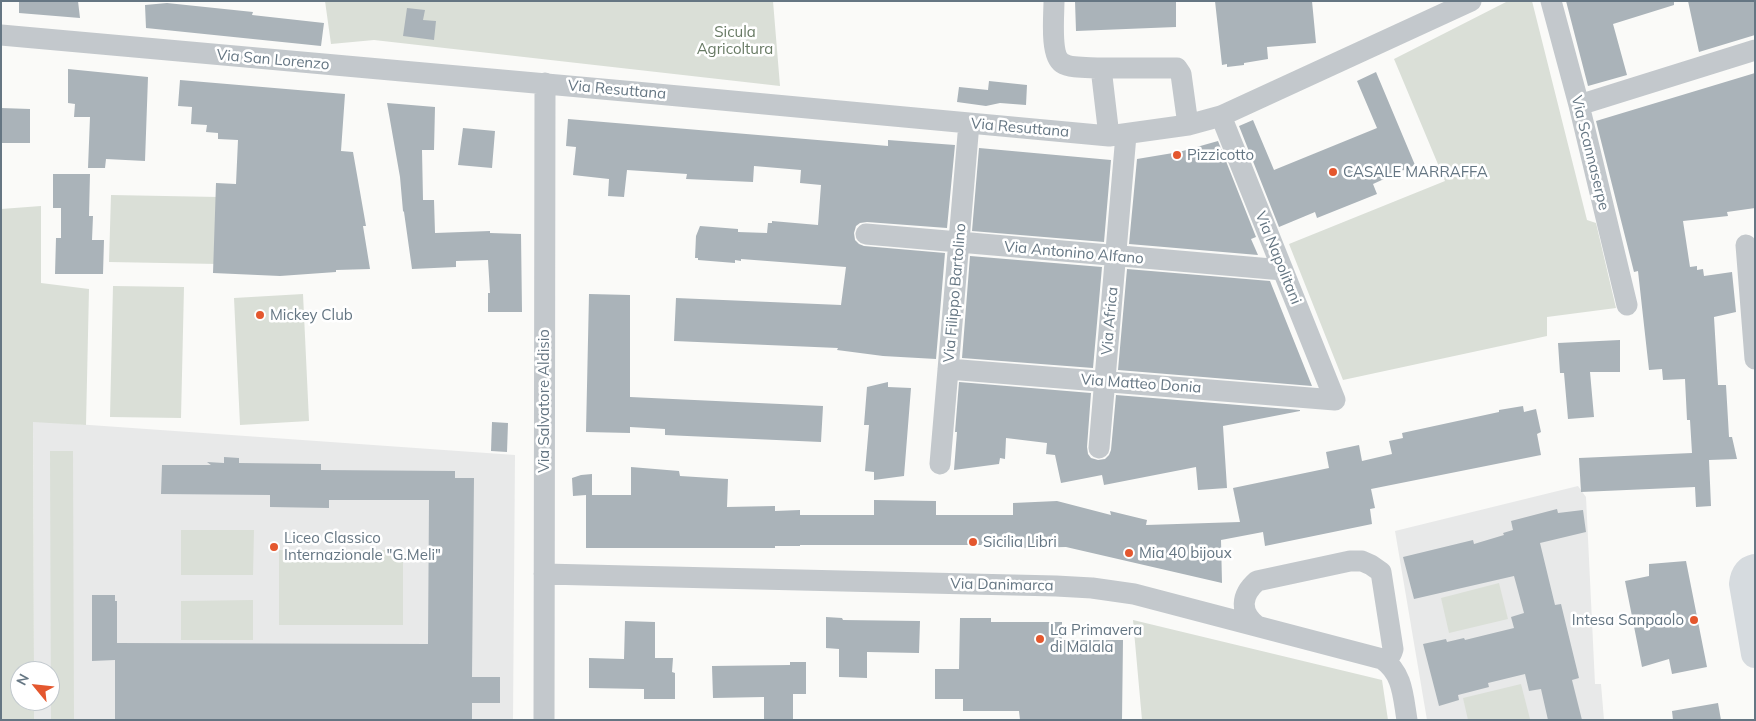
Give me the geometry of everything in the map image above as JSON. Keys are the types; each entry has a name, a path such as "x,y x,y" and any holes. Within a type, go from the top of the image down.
{"street":[{"path":"1054,1 1054,48 1057,58 1062,63 1070,66 1101,68 1177,68 1181,74 1188,125"},
{"name":"Via Resuttana","path":"545,83 969,123 1118,135 1188,125 1221,116 1471,1"},
{"name":"Via Scannaserpe","path":"1551,1 1579,105 1627,305"},
{"name":"Via San Lorenzo","path":"1,35 545,83"},
{"path":"1579,105 1755,50"},
{"name":"Via Africa","path":"1099,448 1116,257 1118,135 1101,68"},
{"name":"Via Salvatore Aldisio","path":"544,720 545,83"},
{"name":"Via Napolitani","path":"1221,116 1335,400"},
{"name":"Via Filippo Bartolino","path":"940,464 969,123"},
{"name":"Via Antonino Alfano","path":"866,234 1283,270"},
{"path":"1746,244 1755,359"},
{"name":"Via Matteo Donia","path":"948,369 1335,400"},
{"path":"1257,626 1248,619 1244,611 1244,605 1249,588 1258,581 1322,566 1362,561 1380,572 1384,586 1393,649 1388,658 1382,659"},
{"path":"1755,568 1746,572 1743,584 1755,654"},
{"name":"Via Danimarca","path":"544,574 1092,588 1134,594 1382,659"},
{"path":"1382,659 1391,665 1397,674 1402,687 1407,720"}],"shaded area":[{"name":"Liceo Classico Internazionale \"G.Meli\"","path":"33,421 515,455 513,720 34,720 34,711 60,711 60,661 34,661"},
{"path":"1578,486 1586,497 1595,684 1601,684 1604,720 1427,720 1395,531"}],"green space":[{"name":"Sicula Agricoltura","path":"325,1 773,1 780,86 374,40 331,44"},
{"path":"1508,1 1532,1 1587,220 1596,223 1616,308 1547,317 1547,336 1343,380 1289,244 1445,181 1394,59"},
{"path":"111,195 219,197 218,264 109,262"},
{"path":"41,206 41,283 89,289 86,425 33,422 34,661 10,661 10,711 34,711 34,720 1,720 1,209"},
{"path":"113,286 184,287 181,418 110,417"},
{"path":"303,294 309,421 240,425 234,298"},
{"path":"50,451 73,451 74,720 51,720 51,711 60,711 60,661 51,661"},
{"path":"181,530 254,530 253,575 181,575"},
{"path":"279,550 403,550 403,625 279,625"},
{"path":"1499,583 1508,619 1449,633 1441,598"},
{"path":"253,600 253,640 181,640 181,601"},
{"path":"1133,620 1382,680 1388,720 1142,720"},
{"path":"1521,684 1530,719 1468,720 1463,698"}],"building":[{"path":"19,1 78,1 80,18 19,13"},
{"path":"1075,1 1176,1 1176,27 1076,31"},
{"path":"1215,1 1312,1 1316,43 1267,47 1268,59 1244,63 1244,65 1227,67 1227,64 1222,65"},
{"path":"1566,1 1674,1 1674,5 1613,24 1627,75 1588,86"},
{"path":"1688,1 1755,1 1755,35 1699,52"},
{"path":"167,3 253,12 252,15 324,23 321,46 146,28 145,5"},
{"path":"407,8 425,10 423,20 436,21 434,40 403,36"},
{"path":"68,69 148,77 145,161 106,159 105,168 88,168 90,117 74,117 75,104 68,103"},
{"path":"1376,72 1415,165 1373,184 1377,194 1317,218 1315,212 1279,227 1239,126 1253,120 1274,170 1377,128 1357,81"},
{"path":"1755,73 1755,208 1727,212 1728,216 1683,221 1690,267 1697,266 1697,270 1703,269 1704,276 1732,272 1736,312 1714,317 1718,385 1726,385 1729,437 1732,437 1737,459 1709,460 1711,506 1696,507 1695,487 1581,492 1579,458 1692,453 1690,420 1687,420 1685,379 1663,380 1662,369 1649,370 1638,271 1634,272 1596,121"},
{"path":"180,80 345,94 341,151 353,152 366,226 363,226 370,269 336,270 336,272 280,276 213,273 216,183 236,184 238,140 218,139 218,133 206,132 207,125 191,124 192,107 178,106"},
{"path":"989,81 1027,85 1026,105 1000,103 986,106 957,102 959,87 988,90"},
{"path":"387,103 435,107 434,150 422,150 423,200 434,200 435,233 490,231 490,233 521,234 522,312 488,312 488,293 490,293 488,260 456,261 456,267 412,269 400,177"},
{"path":"1,108 30,109 30,143 1,143"},
{"path":"568,119 888,146 888,140 955,145 947,228 867,222 856,226 854,233 855,240 864,246 945,253 936,359 883,356 837,350 838,348 674,341 676,298 841,305 846,267 741,259 741,261 735,260 735,263 698,260 698,258 695,258 696,236 700,226 738,229 738,232 767,233 768,223 772,223 772,221 818,225 821,185 800,183 801,170 754,166 753,182 686,179 687,174 627,170 624,197 608,196 609,179 573,175 576,147 566,146"},
{"path":"463,128 495,131 492,168 458,165"},
{"path":"1218,141 1256,237 1251,239 1258,255 1129,244 1137,159 1179,152"},
{"path":"979,148 1111,160 1104,242 972,231"},
{"path":"53,174 90,174 89,216 93,216 92,240 104,240 103,274 55,274 56,238 61,238 61,208 53,208"},
{"path":"970,256 1102,267 1093,368 962,358"},
{"path":"1127,269 1270,281 1312,386 1118,370"},
{"path":"589,294 630,295 630,397 823,406 821,442 665,435 665,429 630,427 630,433 586,432"},
{"path":"1620,340 1620,372 1590,372 1594,417 1568,419 1564,373 1560,373 1558,343"},
{"path":"888,382 888,387 911,388 904,476 874,480 874,472 865,471 869,425 864,425 867,387"},
{"path":"959,382 1091,393 1087,447 1091,458 1098,460 1105,459 1111,450 1116,395 1300,411 1223,426 1227,488 1198,490 1196,467 1104,485 1102,475 1061,483 1055,455 1046,454 1047,443 1006,438 1005,459 1000,458 999,464 954,470"},
{"path":"1523,406 1524,412 1536,409 1541,432 1537,434 1541,455 1371,489 1375,508 1370,509 1372,524 1265,546 1263,532 1221,540 1222,583 1066,547 800,545 775,546 775,548 586,548 586,495 573,496 572,478 592,474 592,495 631,495 631,467 679,471 680,476 728,479 727,507 775,506 775,511 800,510 800,515 874,515 874,500 936,501 936,515 1013,515 1013,503 1057,501 1111,515 1110,511 1147,520 1146,525 1240,522 1233,488 1329,468 1326,452 1359,445 1362,461 1392,454 1389,441 1403,438 1402,433"},
{"path":"492,422 508,423 507,452 491,451"},
{"path":"224,457 239,458 239,463 321,464 321,470 455,471 455,478 474,478 472,677 500,677 500,703 472,703 472,720 115,720 115,660 92,661 92,595 115,595 115,601 117,601 117,643 428,644 429,500 329,500 329,508 270,507 270,495 161,494 162,465 211,465 207,462 224,463"},
{"path":"1557,509 1558,513 1583,510 1586,532 1540,543 1555,605 1561,604 1579,678 1572,680 1582,720 1548,720 1541,689 1529,691 1525,674 1488,683 1489,687 1458,695 1459,700 1439,706 1423,644 1446,639 1447,642 1464,638 1465,640 1514,628 1511,617 1524,613 1514,576 1414,599 1403,557 1473,540 1474,544 1504,535 1503,533 1513,530 1511,521"},
{"path":"1686,561 1707,667 1672,674 1669,659 1642,667 1625,581 1649,576 1649,564"},
{"path":"826,617 842,618 843,620 920,621 919,653 867,652 867,678 839,677 839,649 826,648"},
{"path":"960,618 991,618 991,622 1062,622 1062,640 1123,640 1122,720 1020,720 1019,711 963,711 963,699 935,699 935,669 959,669"},
{"path":"625,621 655,622 655,658 673,658 672,672 675,673 675,699 644,699 644,689 589,688 589,658 624,659"},
{"path":"790,662 806,662 806,694 793,694 793,720 764,720 764,697 713,698 712,666 790,665"},
{"path":"1718,703 1721,720 1673,720 1672,711"}],"place":[{"name":"Pizzicotto","path":"1177,155"},
{"name":"CASALE MARRAFFA","path":"1333,172"},
{"name":"Mickey Club","path":"260,315"},
{"name":"Sicilia Libri","path":"973,542"},
{"name":"Liceo Classico Internazionale \"G.Meli\"","path":"274,547"},
{"name":"Mia 40 bijoux","path":"1129,553"},
{"name":"Intesa Sanpaolo","path":"1694,620"},
{"name":"La Primavera di Malala","path":"1040,639"}]}
